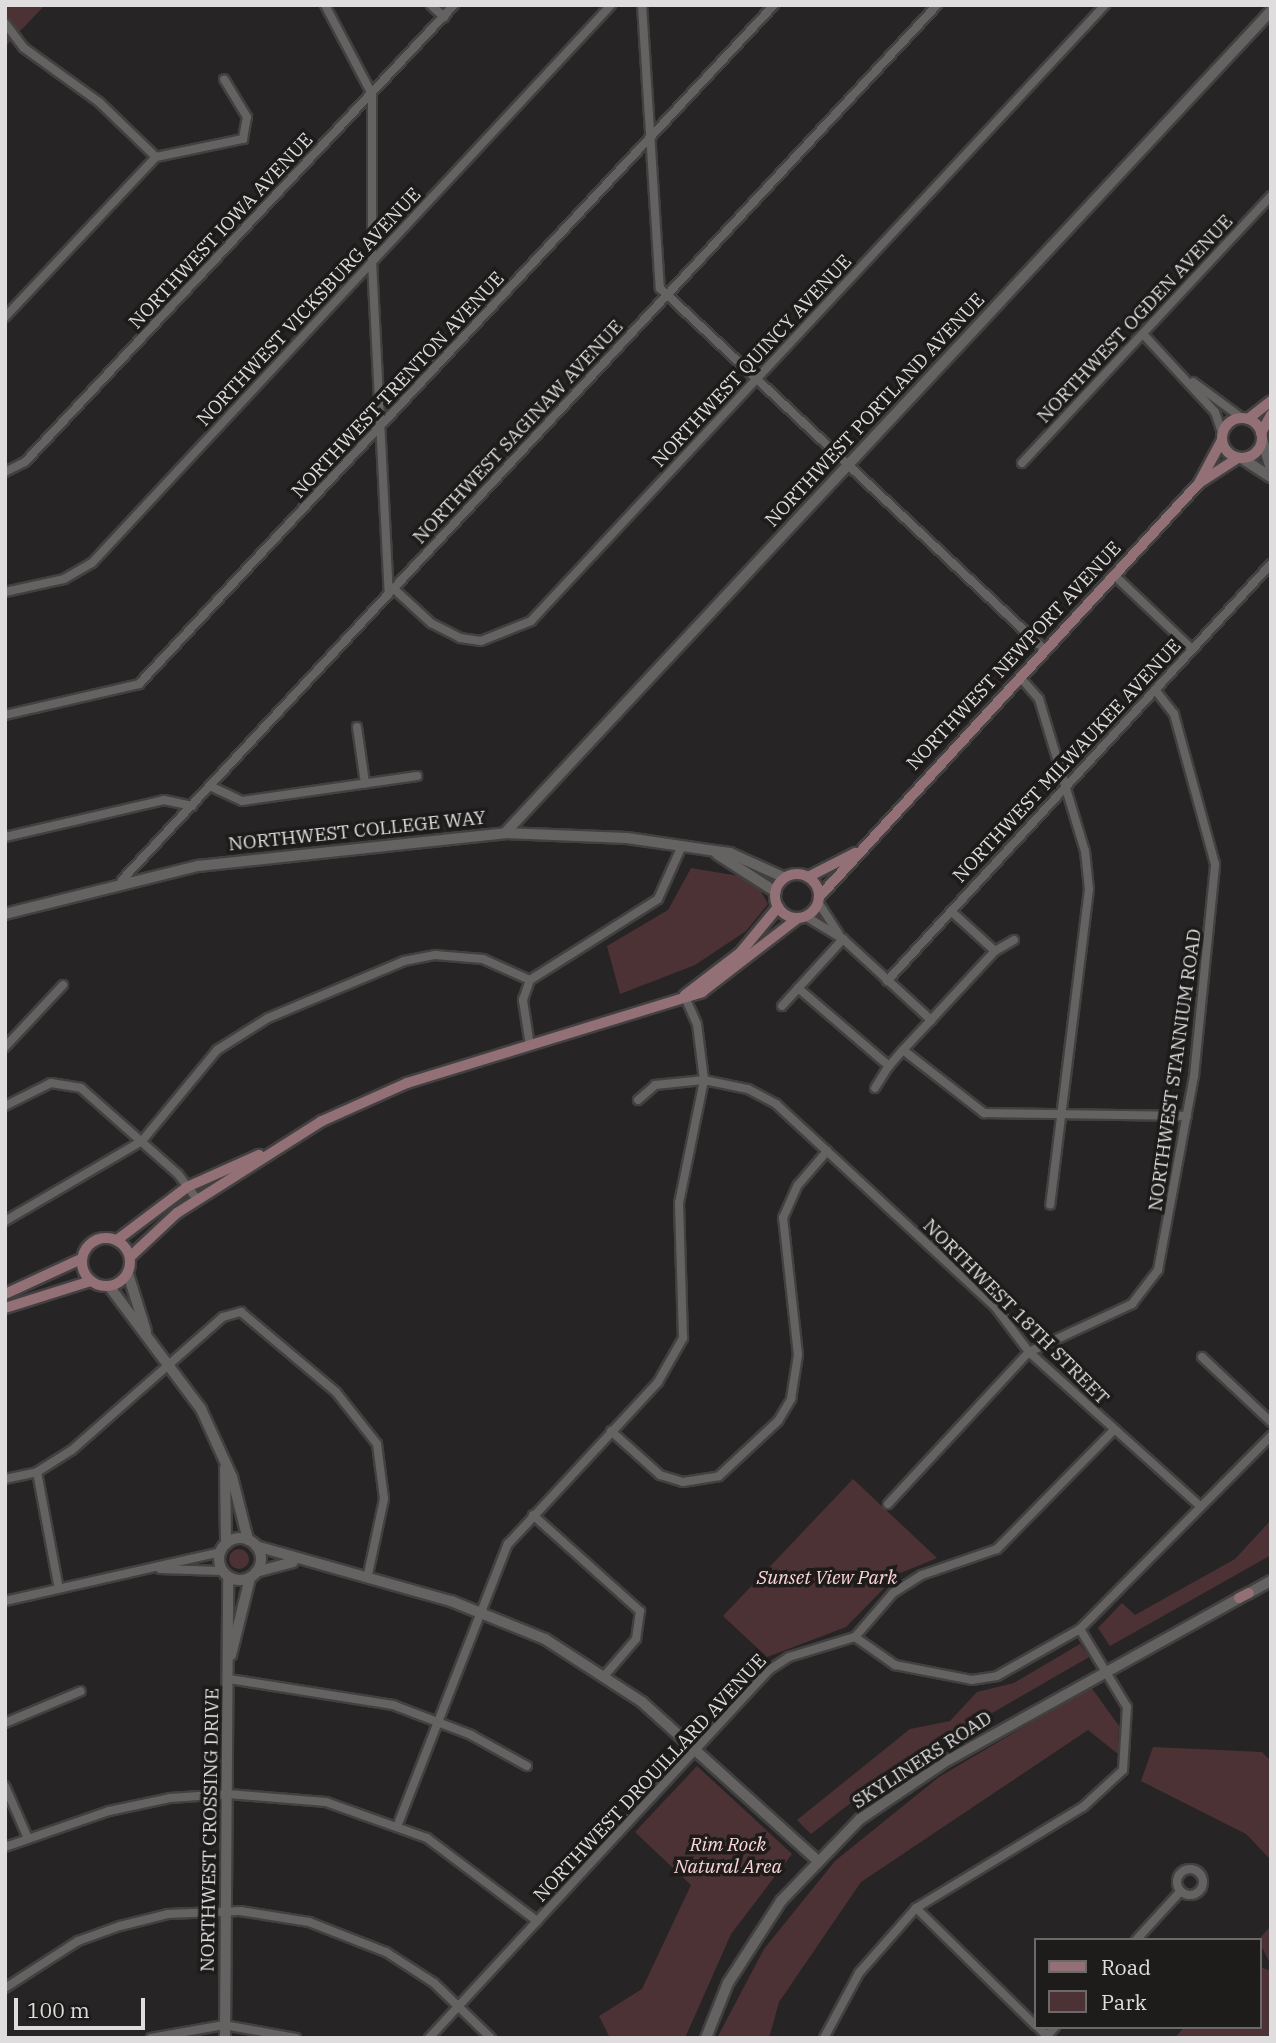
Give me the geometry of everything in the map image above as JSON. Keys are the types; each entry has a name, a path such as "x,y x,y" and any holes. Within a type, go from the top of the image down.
{"main road":[{"path":"1240,459 1222,437 1271,401"},
{"path":"1245,419 1261,436 1271,415"},
{"name":"NORTHWEST NEWPORT AVENUE","path":"1199,483 1257,451 1261,436"},
{"name":"NORTHWEST NEWPORT AVENUE","path":"818,899 855,853 1199,483 1222,437"},
{"name":"NORTHWEST NEWPORT AVENUE","path":"808,877 855,853"},
{"path":"6,1293 81,1259 93,1242 117,1240 187,1187 265,1153 373,1097 684,995 726,979 801,917 818,899 808,877 785,878 776,892 778,907 740,953 684,995"},
{"path":"778,907 801,917"},
{"path":"9,1306 91,1281 109,1286 128,1274 131,1256 197,1199 265,1153"},
{"path":"117,1240 131,1256"},
{"path":"81,1259 91,1281"}],"street":[{"path":"325,5 372,94 372,262 391,591"},
{"path":"431,5 444,17"},
{"name":"NORTHWEST IOWA AVENUE","path":"5,472 25,462 454,5"},
{"name":"NORTHWEST VICKSBURG AVENUE","path":"5,592 64,579 92,563 611,5"},
{"path":"642,5 651,138 656,275 666,297 754,382 1045,650"},
{"name":"NORTHWEST TRENTON AVENUE","path":"5,715 139,684 774,5"},
{"name":"NORTHWEST SAGINAW AVENUE","path":"122,880 937,5"},
{"name":"NORTHWEST QUINCY AVENUE","path":"391,591 431,623 460,638 481,642 519,628 754,382 1105,5"},
{"name":"NORTHWEST PORTLAND AVENUE","path":"505,833 1271,11"},
{"path":"1262,20 1271,28"},
{"path":"5,23 24,48 99,102 156,157"},
{"path":"5,317 156,157 243,139 247,117 224,79"},
{"name":"NORTHWEST OGDEN AVENUE","path":"1022,463 1271,197"},
{"path":"1143,334 1187,379 1245,419"},
{"path":"1187,379 1222,437"},
{"path":"1261,436 1271,468"},
{"path":"1240,459 1271,477"},
{"name":"NORTHWEST MILWAUKEE AVENUE","path":"887,981 1271,564"},
{"path":"1114,575 1192,649"},
{"path":"1020,677 1039,699 1085,851 1089,889 1064,1111 1050,1205"},
{"name":"NORTHWEST STANNIUM ROAD","path":"888,1504 1029,1352 1132,1304 1158,1270 1188,1116 1215,864 1174,713 1155,690"},
{"path":"357,727 365,783"},
{"path":"210,786 242,802 417,776"},
{"path":"5,837 164,800 192,806"},
{"name":"NORTHWEST COLLEGE WAY","path":"5,914 122,880 260,858 505,833 572,833 738,855 785,878"},
{"path":"530,1046 523,1000 530,980 658,899 681,848"},
{"name":"NORTHWEST COLLEGE WAY","path":"717,854 776,892"},
{"path":"818,899 843,939 931,1020"},
{"path":"951,911 995,951"},
{"path":"801,917 843,939"},
{"path":"782,1006 843,939"},
{"path":"875,1088 903,1050 995,951 1014,940"},
{"path":"5,1221 142,1141 236,1035 404,961 465,955 530,980"},
{"path":"5,1047 63,985"},
{"path":"798,988 889,1066"},
{"path":"398,1824 478,1610 508,1544 674,1362 683,1338 679,1203 704,1080 697,1024 684,995"},
{"path":"903,1050 984,1113 1021,1117 1064,1111 1188,1116"},
{"name":"NORTHWEST 18TH STREET","path":"638,1100 655,1086 704,1080 748,1088 776,1104 996,1308 1029,1352 1199,1506"},
{"path":"5,1106 51,1083 70,1083 142,1141 197,1199"},
{"path":"611,1431 660,1475 683,1482 719,1476 778,1421 791,1399 799,1355 783,1256 783,1218 798,1185 827,1152"},
{"path":"128,1274 129,1293 151,1341"},
{"path":"109,1286 201,1409 252,1543"},
{"path":"6,1293 9,1306"},
{"path":"5,1479 37,1472 170,1366 223,1317 241,1312 357,1413 376,1444 384,1481 368,1574"},
{"path":"1202,1357 1271,1422"},
{"name":"NORTHWEST DROUILLARD AVENUE","path":"429,2038 777,1664 855,1637 907,1584 1008,1542 1114,1430"},
{"path":"855,1637 895,1665 972,1680 997,1676 1080,1629 1271,1436"},
{"path":"223,1548 225,1468"},
{"path":"37,1472 58,1584"},
{"path":"533,1515 640,1611 636,1639 605,1675"},
{"path":"5,1601 58,1584 160,1569 223,1548 252,1543 294,1562 368,1574 478,1610 545,1639 605,1675 697,1748 818,1861"},
{"name":"NORTHWEST CROSSING DRIVE","path":"229,1666 253,1575 252,1543"},
{"name":"NORTHWEST CROSSING DRIVE","path":"223,1548 229,1666 225,2038"},
{"path":"160,1569 253,1575 294,1562"},
{"name":"SKYLINERS ROAD","path":"706,2038 728,1983 763,1927 818,1861 860,1819 943,1763 1271,1581"},
{"path":"824,2038 859,1973 916,1908 1083,1807 1122,1770 1129,1724 1108,1671 1080,1629"},
{"path":"229,1679 339,1693 438,1722 527,1766"},
{"path":"5,1723 81,1691"},
{"path":"5,1786 27,1836"},
{"path":"5,1847 27,1836 170,1798 228,1794 326,1802 398,1824 466,1862 537,1921"},
{"path":"1138,1938 1180,1892"},
{"path":"916,1908 1034,2023"},
{"path":"5,1988 78,1941 120,1926 227,1911 296,1919 351,1936 412,1968 458,2004 491,2038"},
{"path":"151,2038 225,2025 296,2038"}],"green space":[{"path":"5,5 45,5 5,47"},
{"path":"691,868 739,876 759,888 768,904 746,931 695,965 620,994 607,946 668,910"},
{"name":"Sunset View Park","path":"853,1479 937,1558 898,1574 846,1627 767,1657 723,1616"},
{"path":"1271,1520 1271,1555 1110,1646 1098,1628 1122,1603 1135,1615 1235,1559"},
{"path":"235,1549 243,1549 249,1559 243,1569 235,1569 229,1563 229,1555"},
{"name":"Rim Rock Natural Area","path":"1080,1644 1089,1657 890,1772 811,1834 797,1820 910,1729 950,1721 977,1692 1014,1683"},
{"path":"1091,1687 1119,1726 1118,1754 1088,1730 861,1882 779,2002 769,2038 717,2038 764,1949 835,1861 939,1777"},
{"path":"1153,1747 1262,1752 1271,1761 1271,1860 1246,1834 1141,1781"},
{"name":"Rim Rock Natural Area","path":"697,1766 792,1854 731,1934 685,2038 610,2038 599,2016 642,1989 691,1885 635,1832"},
{"path":"1271,1926 1271,1965 1262,1948 1262,1938 1260,1938"},
{"path":"1262,1968 1271,1971 1271,2038 1175,2038 1182,2029 1262,2029"}]}
